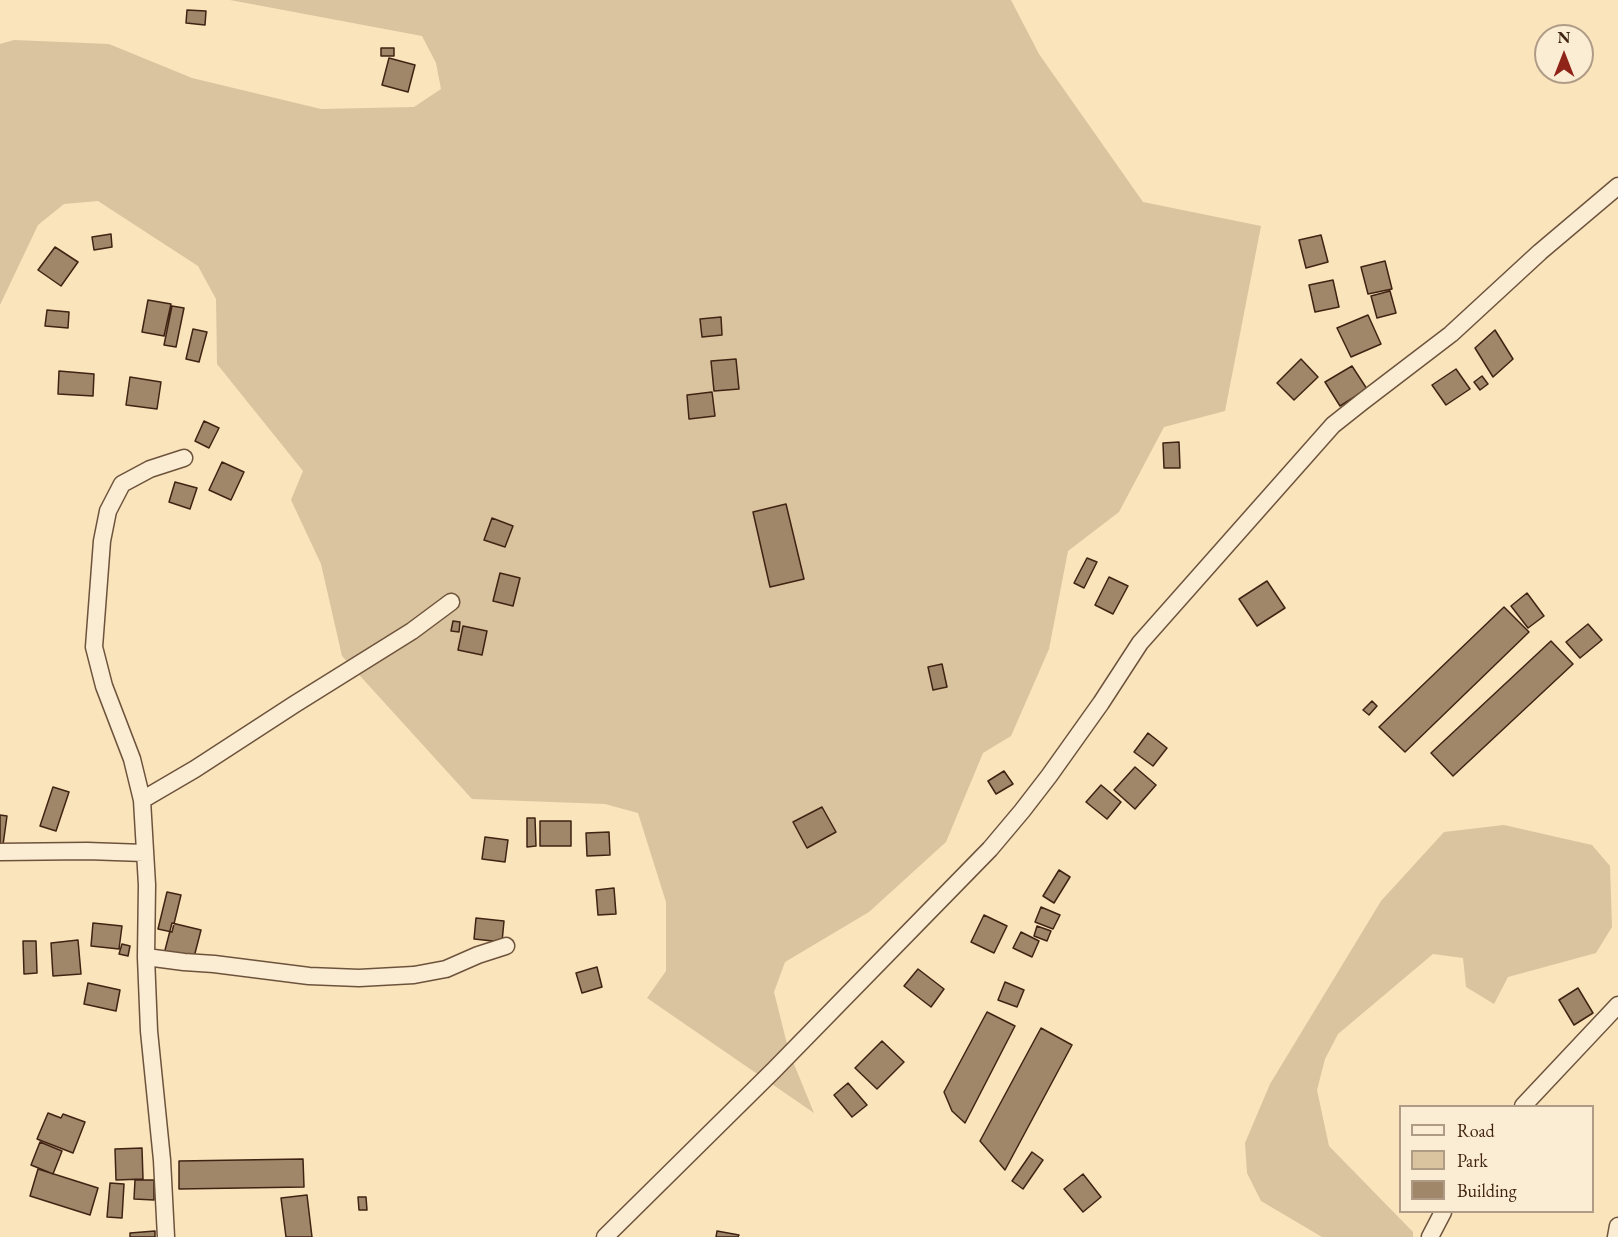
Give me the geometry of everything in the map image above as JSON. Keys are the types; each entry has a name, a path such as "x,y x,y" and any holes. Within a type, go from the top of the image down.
{"street":[{"path":"605,1237 774,1070 990,849 1048,776 1140,643 1334,425 1451,334 1540,252 1618,186"},
{"path":"166,1237 162,1160 149,1031 146,957 147,885 142,800 132,759 104,686 94,647 102,541 108,511 122,484 150,469 184,458"},
{"path":"142,800 195,769 412,631 451,602"},
{"path":"0,852 144,853"},
{"path":"146,957 298,975 359,978 414,975 446,969 506,946"},
{"path":"1525,1105 1618,1005"},
{"path":"1430,1237 1442,1213"},
{"path":"1616,1237 1618,1226"}],"green space":[{"path":"230,0 1011,0 1039,54 1143,202 1261,226 1225,411 1164,427 1119,512 1068,551 1049,649 1011,736 983,753 946,842 869,912 785,962 774,992 789,1052 814,1113 647,998 666,971 666,902 638,813 605,804 472,799 342,656 321,564 291,500 303,471 217,364 216,299 198,266 98,201 64,204 38,225 0,305 0,44 14,40 109,44 192,78 321,109 414,107 441,89 436,63 422,36"},
{"path":"1504,825 1592,845 1610,866 1612,927 1596,953 1508,977 1494,1004 1466,987 1463,958 1433,954 1338,1034 1325,1059 1317,1090 1329,1146 1413,1232 1413,1237 1322,1237 1261,1201 1247,1173 1245,1143 1270,1084 1381,901 1444,832"}],"building":[{"path":"187,10 206,11 205,25 186,23"},
{"path":"381,48 394,48 394,56 381,56"},
{"path":"389,58 415,65 408,92 382,85"},
{"path":"111,234 112,247 94,250 92,237"},
{"path":"1321,235 1328,262 1306,268 1299,240"},
{"path":"55,247 78,262 61,286 38,270"},
{"path":"1385,261 1392,289 1368,294 1361,267"},
{"path":"1333,280 1339,307 1315,312 1309,285"},
{"path":"1390,291 1396,313 1377,318 1371,296"},
{"path":"148,300 171,304 164,336 142,332"},
{"path":"172,306 184,308 176,347 164,345"},
{"path":"47,310 69,312 68,328 45,326"},
{"path":"1368,315 1381,344 1351,357 1337,328"},
{"path":"721,317 722,335 702,337 700,319"},
{"path":"193,329 207,332 199,362 186,359"},
{"path":"1495,330 1513,359 1493,377 1475,348"},
{"path":"736,359 739,389 714,391 711,361"},
{"path":"1301,359 1318,377 1294,400 1277,383"},
{"path":"1352,366 1367,389 1340,406 1325,382"},
{"path":"1456,369 1470,389 1446,405 1432,385"},
{"path":"59,371 94,374 93,396 58,394"},
{"path":"1482,376 1488,384 1480,390 1474,382"},
{"path":"130,377 161,382 157,409 126,405"},
{"path":"712,392 715,416 689,419 687,395"},
{"path":"204,421 219,428 209,448 195,441"},
{"path":"1179,442 1180,468 1164,468 1163,443"},
{"path":"222,462 244,472 231,500 209,490"},
{"path":"175,482 197,488 190,509 169,502"},
{"path":"786,504 804,579 770,587 753,512"},
{"path":"492,518 513,526 505,547 484,540"},
{"path":"1087,558 1097,562 1084,588 1074,583"},
{"path":"500,573 520,578 513,606 493,601"},
{"path":"1109,577 1128,586 1113,614 1095,605"},
{"path":"1267,581 1285,608 1257,626 1239,599"},
{"path":"1527,593 1544,616 1528,628 1511,606"},
{"path":"1504,607 1529,632 1405,752 1379,727"},
{"path":"453,621 460,622 459,632 451,631"},
{"path":"1588,624 1602,640 1580,658 1566,642"},
{"path":"463,626 487,631 482,655 458,650"},
{"path":"1551,641 1573,664 1453,776 1431,753"},
{"path":"942,664 947,687 933,690 928,667"},
{"path":"1372,701 1377,706 1369,715 1363,710"},
{"path":"1148,733 1167,748 1153,766 1134,752"},
{"path":"1135,767 1156,785 1135,809 1114,790"},
{"path":"1004,771 1013,784 996,794 988,781"},
{"path":"1101,785 1121,802 1107,819 1086,802"},
{"path":"53,787 69,792 56,831 40,826"},
{"path":"822,807 836,832 807,848 793,822"},
{"path":"0,815 7,816 3,845 0,844"},
{"path":"527,818 535,818 536,846 527,847"},
{"path":"540,821 571,821 571,846 540,846"},
{"path":"609,832 610,855 587,856 586,833"},
{"path":"485,837 508,840 505,862 482,859"},
{"path":"1059,870 1070,877 1054,903 1043,896"},
{"path":"614,888 616,914 598,915 596,890"},
{"path":"167,892 181,895 172,932 158,929"},
{"path":"1041,907 1060,915 1053,929 1035,922"},
{"path":"984,915 1007,926 994,953 971,942"},
{"path":"476,918 504,921 502,942 474,939"},
{"path":"93,923 122,926 119,949 91,946"},
{"path":"172,923 201,930 193,961 164,954"},
{"path":"1037,926 1051,931 1047,941 1034,936"},
{"path":"1021,932 1039,941 1032,957 1013,948"},
{"path":"78,940 81,974 53,976 51,943"},
{"path":"23,941 36,941 37,973 24,974"},
{"path":"122,944 130,946 128,956 119,954"},
{"path":"597,967 602,987 582,993 576,973"},
{"path":"918,969 944,989 931,1007 904,986"},
{"path":"1005,982 1024,990 1017,1007 998,1000"},
{"path":"88,983 120,990 116,1011 84,1004"},
{"path":"1578,988 1593,1013 1574,1025 1559,1000"},
{"path":"987,1012 1015,1026 965,1123 952,1111 944,1092"},
{"path":"1041,1028 1072,1045 1005,1170 980,1141"},
{"path":"882,1041 904,1062 877,1089 855,1068"},
{"path":"848,1083 867,1105 852,1117 834,1095"},
{"path":"48,1113 61,1118 63,1114 85,1122 73,1153 37,1139"},
{"path":"40,1142 62,1151 53,1174 31,1165"},
{"path":"142,1148 143,1179 116,1180 115,1149"},
{"path":"1032,1152 1043,1160 1023,1189 1012,1181"},
{"path":"303,1159 304,1187 179,1189 179,1161"},
{"path":"38,1169 98,1188 90,1215 30,1196"},
{"path":"1083,1174 1101,1197 1083,1212 1064,1189"},
{"path":"135,1180 154,1180 154,1200 134,1199"},
{"path":"110,1183 124,1184 122,1218 107,1217"},
{"path":"307,1195 312,1237 286,1237 281,1198"},
{"path":"358,1197 366,1197 367,1210 359,1210"},
{"path":"155,1231 155,1237 130,1237 130,1233"},
{"path":"717,1231 739,1235 738,1237 716,1237"}]}
